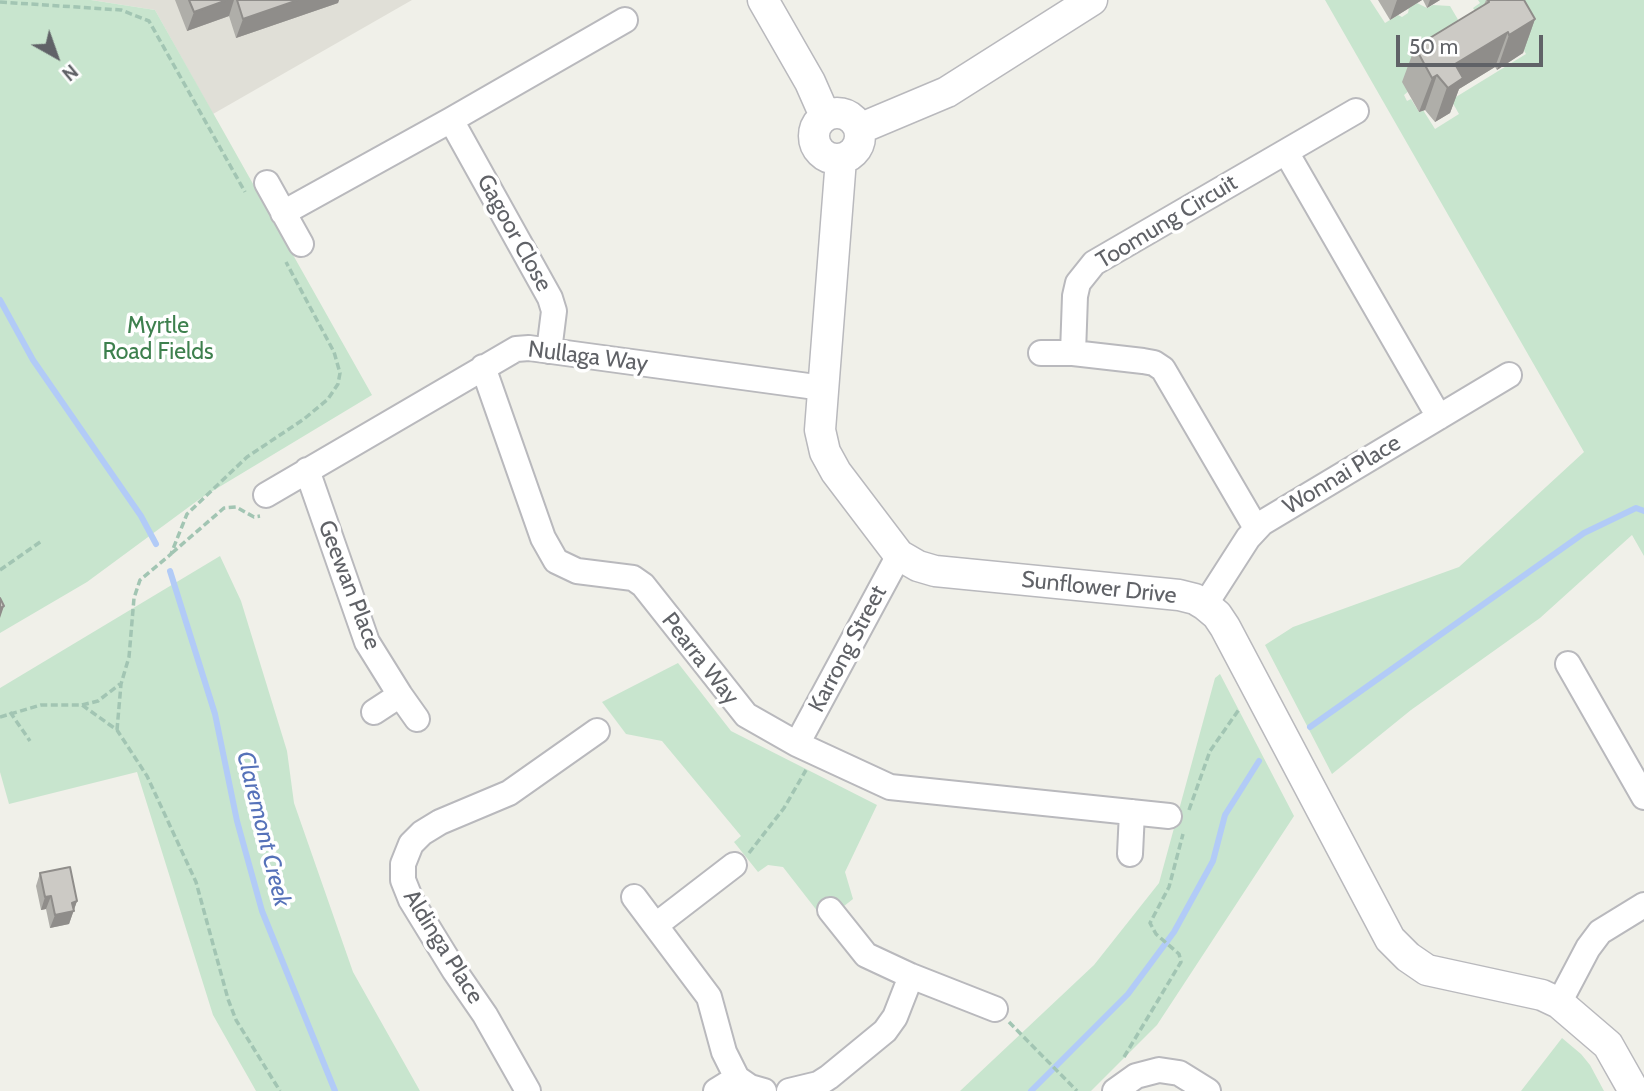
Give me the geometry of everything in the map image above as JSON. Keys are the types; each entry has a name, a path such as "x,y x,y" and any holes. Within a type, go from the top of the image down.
{"street":[{"path":"763,0 810,82 825,116"},
{"path":"859,129 947,92 1061,8 1092,0"},
{"path":"283,213 625,20"},
{"name":"Toomung Circuit","path":"1073,354 1075,296 1084,273 1101,260 1356,111"},
{"path":"831,113 845,114 856,123 859,129 859,144 849,156 834,159 821,153 814,141 816,127 825,116 831,113"},
{"name":"Gagoor Close","path":"451,120 551,298 554,311 549,351"},
{"path":"1286,152 1439,417"},
{"name":"Sunflower Drive","path":"842,159 820,430 825,452 836,472 900,555 918,566 935,571 1179,594 1205,605 1217,615 1225,627 1390,939 1408,957 1427,970 1542,995 1559,1003 1608,1045 1634,1091"},
{"path":"256,188 283,213 293,252"},
{"name":"Nullaga Way","path":"265,505 307,470 516,349 529,348 823,388"},
{"path":"1041,353 1143,361 1154,363 1163,369 1255,528"},
{"name":"Pearra Way","path":"483,367 543,538 555,561 577,571 632,578 643,585 746,715 806,748 890,788 1132,812 1179,823"},
{"name":"Wonnai Place","path":"1205,605 1255,528 1509,375"},
{"name":"Geewan Place","path":"307,470 367,642 417,719"},
{"name":"Karrong Street","path":"806,748 900,555"},
{"path":"1568,664 1644,797"},
{"path":"374,712 400,695"},
{"name":"Aldinga Place","path":"528,1091 485,1015 411,900 403,880 403,864 411,844 422,833 440,822 509,793 597,731"},
{"path":"1130,854 1132,812"},
{"path":"656,925 734,865"},
{"path":"634,897 709,997 724,1052 727,1084 764,1091"},
{"path":"1559,1003 1588,948 1600,932 1644,905"},
{"path":"830,910 866,955 995,1009"},
{"path":"789,1091 805,1088 829,1077 885,1031 895,1017 911,976"},
{"path":"1115,1091 1136,1076 1159,1070 1179,1073 1208,1091"}],"path":[{"path":"0,2 121,10 149,21 256,188"},
{"path":"171,554 187,514 247,457 304,419 328,399 338,384 340,373 334,352 293,252"},
{"path":"117,730 121,684 129,657 134,598 140,580 224,508 236,507 254,517 265,505"},
{"path":"0,570 43,540"},
{"path":"0,716 41,705 82,705 98,701 121,684"},
{"path":"82,705 117,730 147,776 196,882 236,1020 280,1091"},
{"path":"1120,1065 1137,1031 1181,962 1179,954 1156,934 1150,923 1169,887 1179,823 1210,751 1242,706"},
{"path":"10,712 30,741"},
{"path":"734,865 753,850 784,808 806,748"},
{"path":"995,1009 1023,1034 1077,1091"}],"shaded area":[{"path":"91,0 412,0 213,114 155,10"}],"green space":[{"name":"Myrtle Road Fields","path":"0,0 91,0 155,10 372,395 201,498 87,582 0,633"},
{"path":"1325,0 1370,0 1385,23 1398,15 1402,17 1417,3 1427,8 1433,5 1450,6 1470,40 1404,95 1407,101 1411,99 1419,112 1423,110 1435,129 1459,114 1451,100 1526,54 1503,15 1481,20 1473,8 1480,3 1478,0 1644,0 1644,556 1632,535 1540,618 1411,710 1332,774 1265,645 1293,627 1459,567 1584,452"},
{"path":"220,556 241,601 287,751 294,803 353,972 420,1091 256,1091 213,1015 137,772 9,804 0,772 0,688"},
{"path":"678,663 731,731 877,805 845,872 853,899 825,921 783,867 768,865 758,872 734,842 741,836 662,741 626,734 602,702"},
{"path":"1220,674 1294,816 1157,1025 1091,1091 960,1091 1094,965 1159,883 1215,678"},
{"path":"1562,1038 1590,1065 1604,1091 1521,1091"}],"building":[{"path":"189,0 227,0 194,12"},
{"path":"237,0 298,0 243,19"},
{"path":"1488,0 1524,0 1535,19 1455,64 1463,78 1448,88 1437,75 1432,78 1415,47 1489,2"},
{"path":"70,867 77,901 72,903 74,911 55,915 51,896 45,897 40,873"}],"waterway":[{"name":"Claremont Creek","path":"0,300 33,360 141,516 156,544"},
{"path":"1310,727 1584,533 1636,508 1644,511"},
{"name":"Claremont Creek","path":"170,571 215,714 237,821 262,911 335,1091"},
{"path":"1031,1091 1128,994 1174,932 1213,861 1225,815 1259,761"}]}
